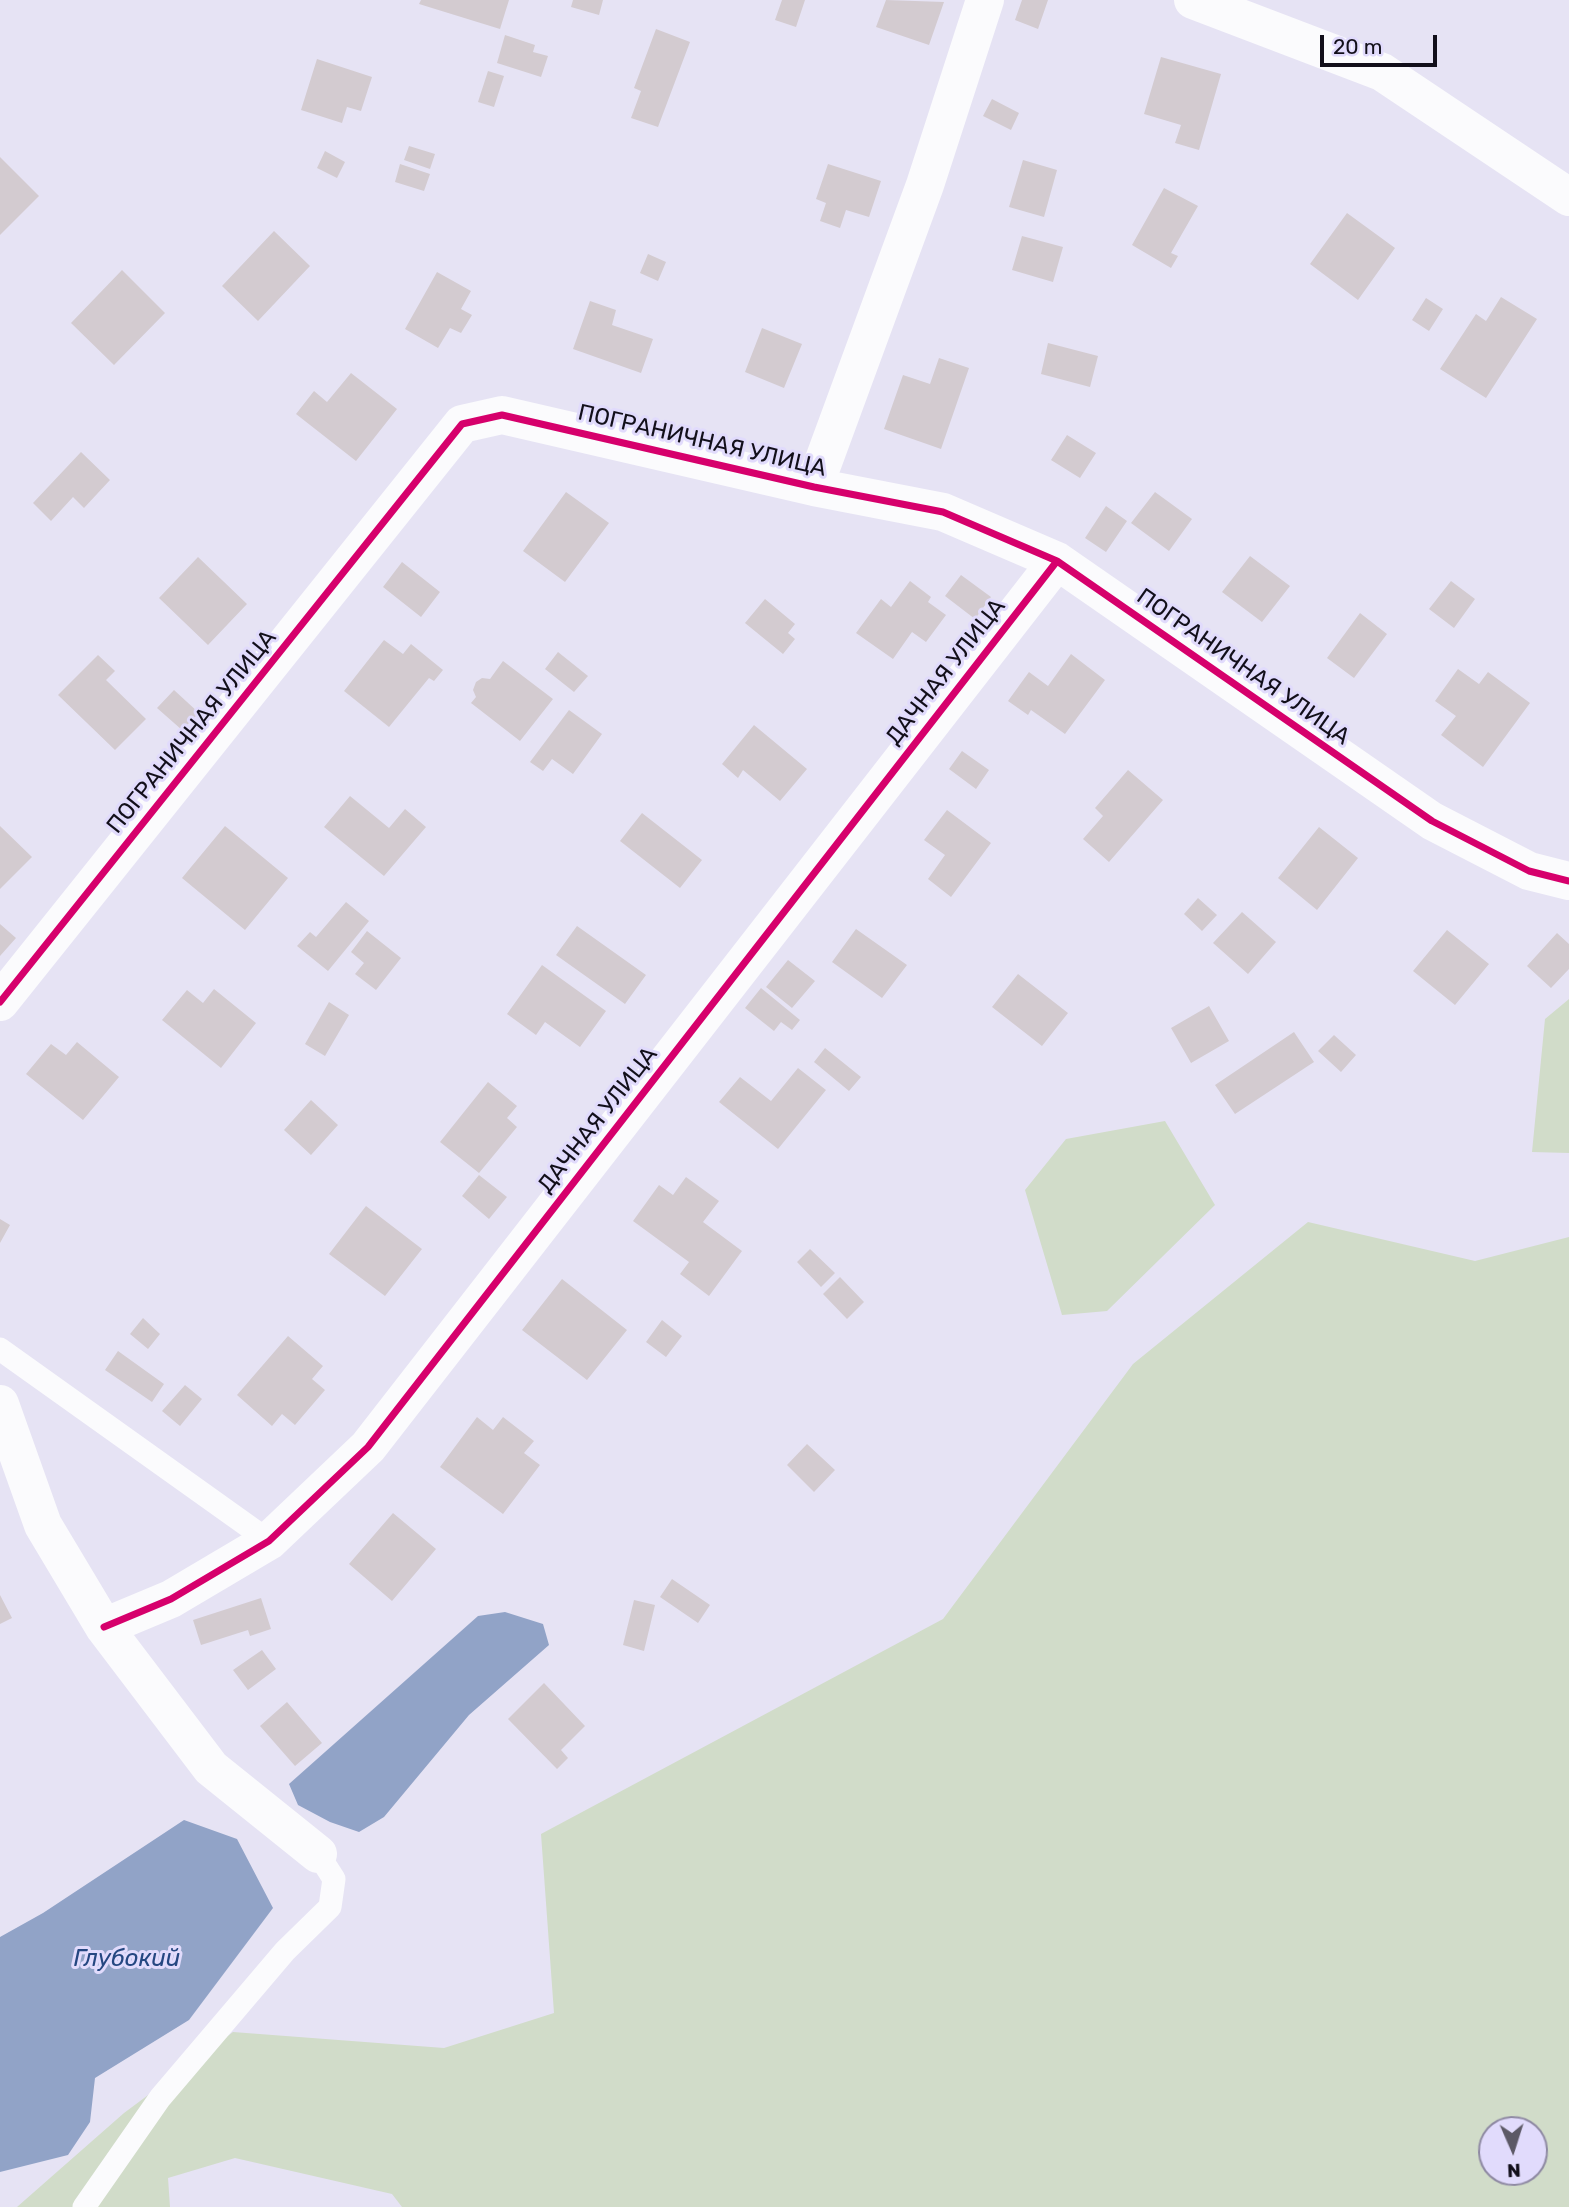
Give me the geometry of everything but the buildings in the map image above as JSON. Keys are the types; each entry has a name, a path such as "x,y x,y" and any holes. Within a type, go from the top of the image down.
{"street":[{"path":"814,487 925,185 985,0"},
{"path":"1193,0 1382,72 1569,197"},
{"name":"ПОГРАНИЧНАЯ УЛИЦА","path":"0,1002 462,424 502,415 814,487 943,512 1057,561 1432,821 1529,871 1569,881"},
{"name":"ДАЧНАЯ УЛИЦА","path":"104,1627 171,1599 269,1541 368,1447 1057,561"},
{"path":"0,1404 43,1525 104,1627 211,1768 318,1854"}],"lane":[{"path":"0,1349 269,1541"},
{"path":"84,2207 160,2098 285,1951 330,1907 334,1879 318,1854"}],"green space":[{"path":"1569,999 1569,1153 1532,1152 1545,1019"},
{"path":"1165,1121 1215,1205 1107,1311 1062,1315 1025,1190 1066,1139"},
{"path":"1308,1222 1475,1261 1569,1237 1569,2207 402,2207 392,2194 235,2158 168,2178 170,2207 17,2207 124,2113 233,2032 444,2048 554,2013 541,1834 943,1619 1133,1364"}],"water":[{"path":"505,1612 543,1624 549,1645 469,1715 384,1817 359,1832 330,1822 298,1805 289,1784 478,1616"},
{"name":"Глубокий","path":"184,1820 237,1839 273,1908 189,2020 95,2078 90,2122 68,2155 0,2172 0,1937 43,1913"}],"cycle path":[{"path":"0,1002 462,424 502,415 814,487 943,512 1057,561 1432,821 1529,871 1569,881"},
{"path":"104,1627 171,1599 269,1541 368,1447 1057,561"}]}
